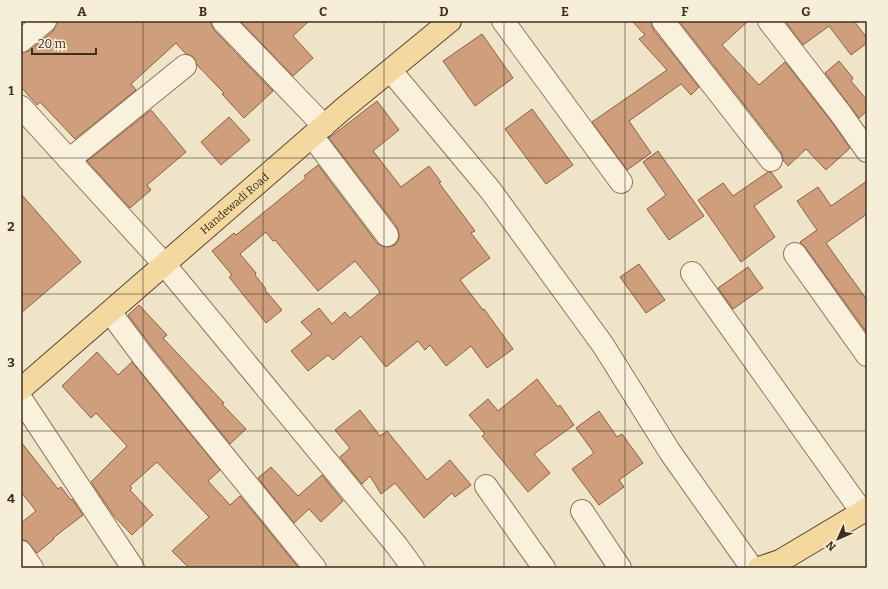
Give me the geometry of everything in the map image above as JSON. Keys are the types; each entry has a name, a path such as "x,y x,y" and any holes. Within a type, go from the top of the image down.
{"main road":[{"name":"Handewadi Road","path":"21,389 318,131 450,21"},
{"path":"758,568 780,561 865,511"}],"street":[{"path":"21,41 45,21"},
{"path":"223,21 318,131 387,235"},
{"path":"503,21 621,182"},
{"path":"663,21 771,160"},
{"path":"770,21 841,114 867,151"},
{"path":"69,160 185,66"},
{"path":"391,71 491,191 603,345 670,452 752,568"},
{"path":"21,107 164,264 397,546 413,568"},
{"path":"795,254 867,355"},
{"path":"692,273 865,511"},
{"path":"110,312 142,355 315,568"},
{"path":"21,399 133,568"},
{"path":"486,486 544,568"},
{"path":"582,511 620,568"},
{"path":"21,552 32,568"}],"building":[{"path":"58,21 211,21 214,30 273,91 244,118 222,94 224,93 197,65 194,58 186,54 176,43 131,84 136,90 75,139 40,102 37,105 21,87 21,53 29,51 53,31"},
{"path":"240,21 309,21 293,36 313,58 293,76"},
{"path":"632,21 651,21 653,29 699,87 691,95 681,84 629,121 651,153 627,170 592,122 667,70 639,39 645,35"},
{"path":"679,21 748,21 722,45 759,85 785,62 850,148 826,170 806,149 788,166 783,160 781,152"},
{"path":"785,21 854,21 867,38 867,43 851,55 829,26 803,45"},
{"path":"482,34 513,78 475,106 443,61"},
{"path":"839,61 853,78 851,81 867,100 867,111 859,118 825,73"},
{"path":"377,101 399,130 373,151 401,187 429,166 441,182 439,183 475,231 471,233 490,258 460,280 483,310 484,309 513,349 487,368 471,346 446,366 430,345 425,350 418,341 386,367 361,336 333,360 328,355 308,371 291,351 312,334 301,322 319,308 332,324 345,312 350,318 380,293 378,289 355,261 318,291 275,240 273,241 266,232 240,254 256,273 255,275 266,289 265,290 282,310 266,323 229,277 232,275 212,251 234,233 236,235 306,178 304,176 318,165 377,243 388,247 395,245 399,239 397,227 329,138"},
{"path":"532,109 573,165 546,184 505,129"},
{"path":"151,110 186,152 147,185 151,190 130,208 87,161"},
{"path":"229,117 250,140 221,165 201,142"},
{"path":"658,151 704,216 669,240 647,209 666,195 643,162"},
{"path":"768,172 771,172 782,187 754,206 775,237 741,262 698,200 723,183 733,196"},
{"path":"867,181 867,214 826,243 867,300 867,333 800,242 817,230 797,201 818,187 831,206"},
{"path":"21,194 81,262 21,313"},
{"path":"639,264 665,300 646,313 620,277"},
{"path":"748,267 763,288 733,309 718,288"},
{"path":"139,305 167,335 163,338 224,403 222,404 246,429 230,444 128,315"},
{"path":"97,352 118,375 132,362 220,470 208,481 230,505 240,496 299,568 189,568 172,551 209,517 157,462 130,486 132,488 130,490 153,515 132,535 114,516 91,482 127,446 96,413 91,418 62,386"},
{"path":"537,379 558,407 560,405 574,425 534,454 550,473 528,492 482,436 485,434 469,415 488,399 498,411"},
{"path":"360,410 380,436 387,431 427,480 450,460 471,485 455,497 452,493 424,518 395,483 381,494 370,476 362,484 340,457 350,448 335,430"},
{"path":"599,411 617,437 622,434 643,463 619,480 624,487 599,505 572,469 594,453 576,428"},
{"path":"21,442 58,489 61,487 71,500 72,499 83,515 53,538 54,539 37,553 27,541 21,540 21,523 36,511 21,492"},
{"path":"271,467 298,496 322,475 343,501 321,522 309,509 294,523 258,478"}]}
